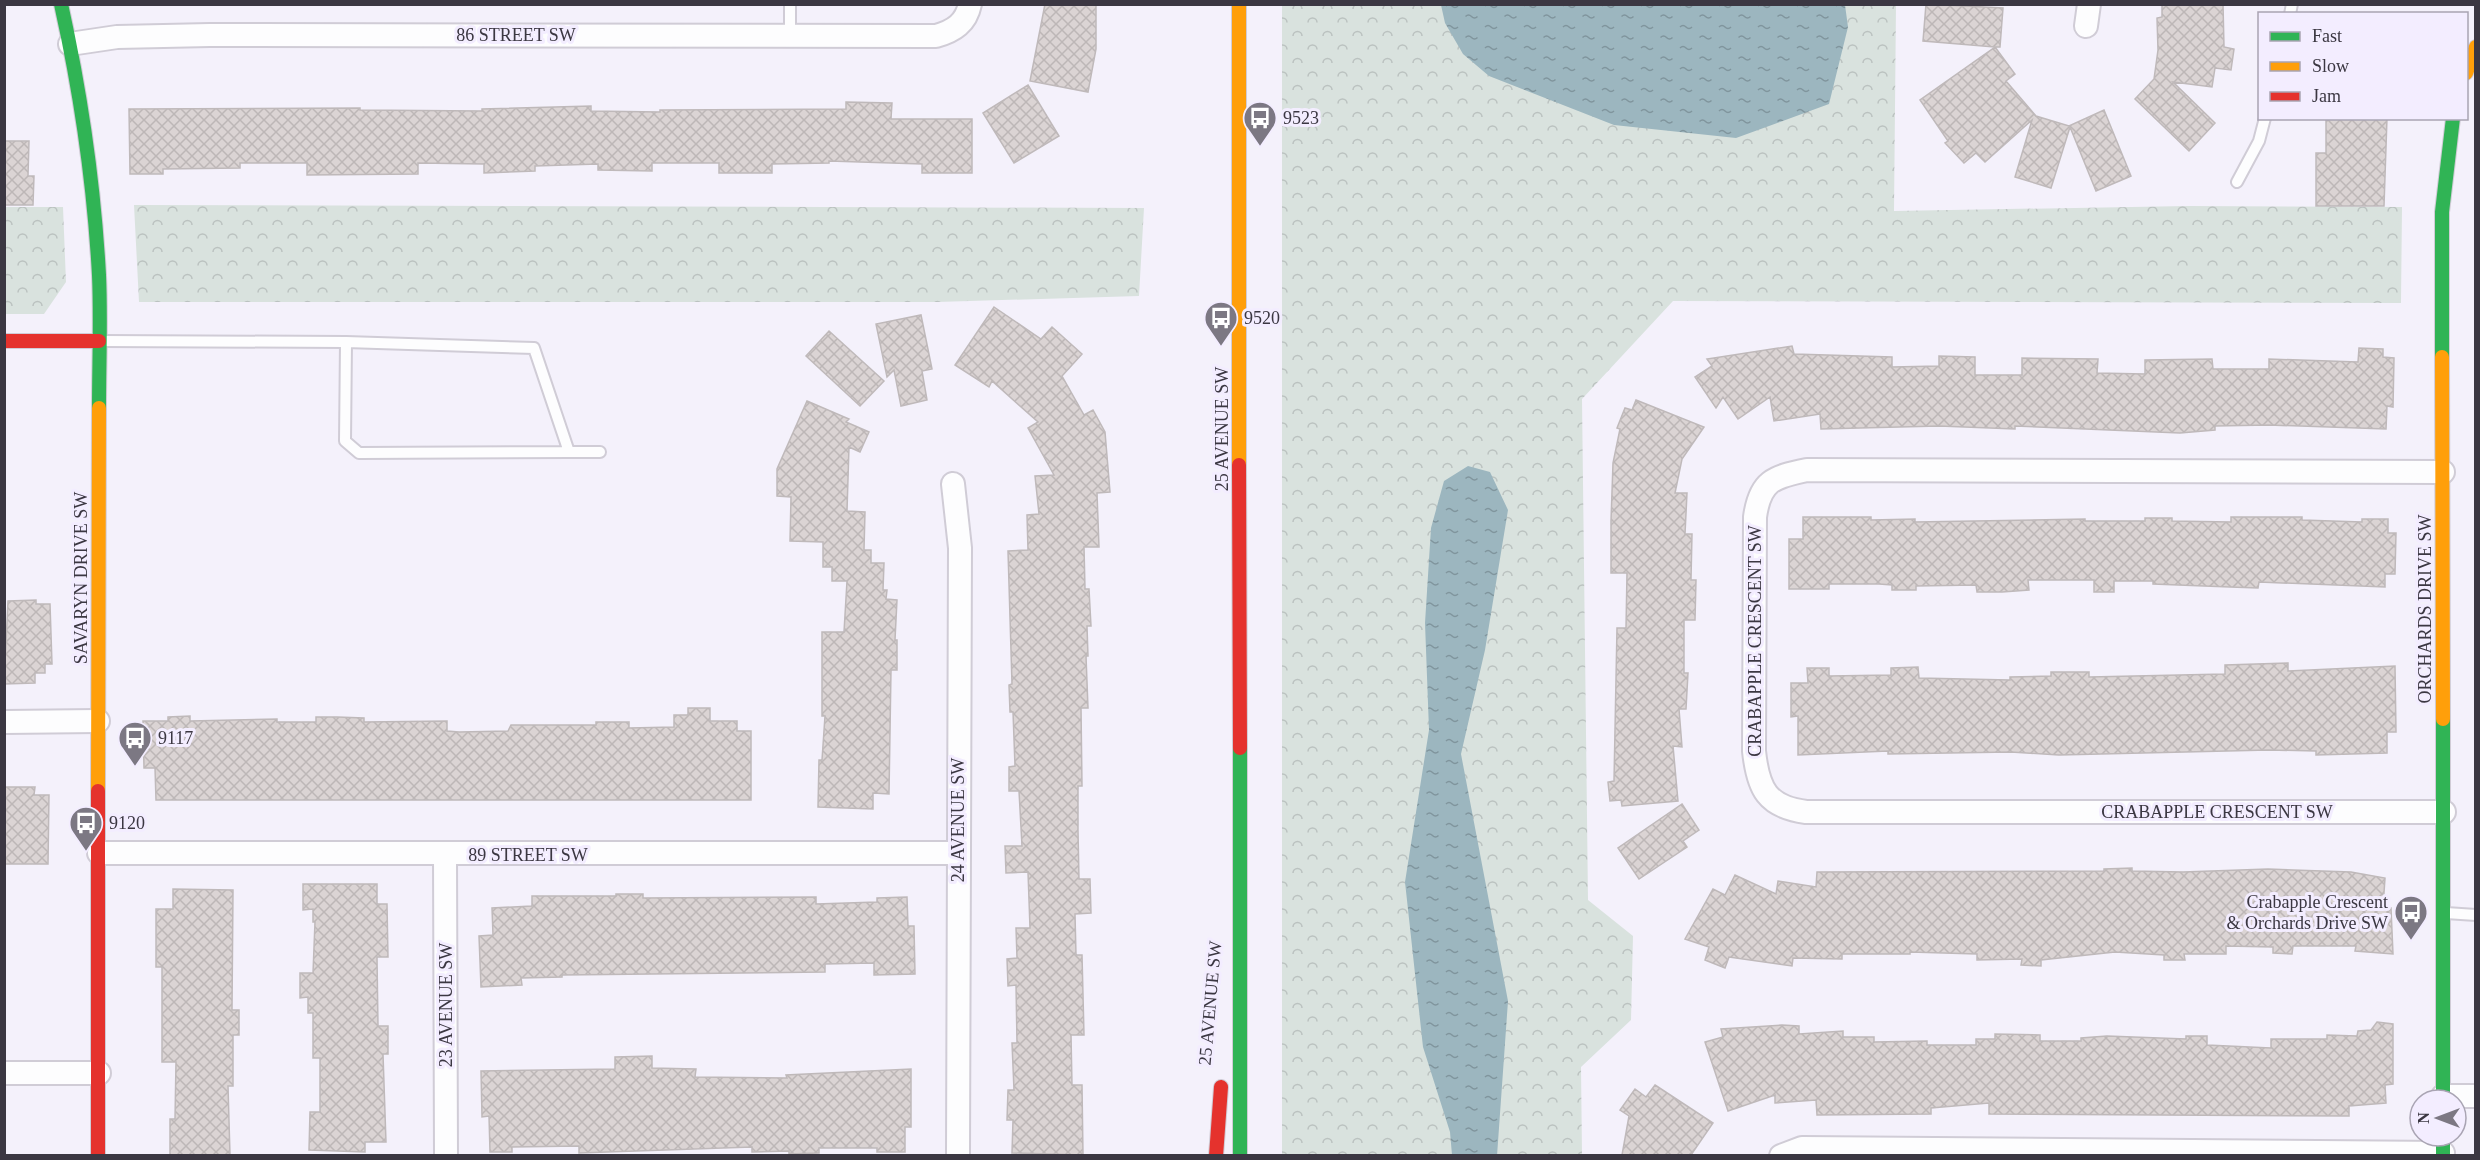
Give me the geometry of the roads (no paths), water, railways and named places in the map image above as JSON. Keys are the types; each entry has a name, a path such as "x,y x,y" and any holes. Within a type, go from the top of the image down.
{"street":[{"name":"SAVARYN DRIVE SW","path":"61,4 90,164 98,244 98,1155"},
{"name":"25 AVENUE SW","path":"1239,4 1240,1155"},
{"name":"86 STREET SW","path":"70,44 117,37 210,35 936,36 948,33 965,14"},
{"path":"2468,67 2475,46"},
{"name":"ORCHARDS DRIVE SW","path":"2443,1088 2442,212 2446,161 2453,120"},
{"path":"4,341 99,341"},
{"name":"CRABAPPLE CRESCENT SW","path":"2443,471 1807,470 1778,477 1761,490 1755,517 1754,751 1759,783 1767,796 1780,806 1806,812 2444,812"},
{"name":"24 AVENUE SW","path":"953,484 960,548 958,1155"},
{"path":"4,722 98,721"},
{"name":"89 STREET SW","path":"99,853 445,855 958,853"},
{"name":"25 AVENUE SW","path":"1226,1028 1240,853"},
{"name":"23 AVENUE SW","path":"445,855 446,1155"},
{"path":"4,1073 99,1073"},
{"name":"25 AVENUE SW","path":"1216,1155 1222,1074"},
{"path":"1781,1155 1802,1148 2408,1148"}],"lane":[{"path":"790,4 790,36"},
{"path":"2237,182 2259,141 2264,120"},
{"path":"99,341 346,342 534,348 569,452"},
{"path":"346,342 345,441 359,453 600,452"},
{"path":"2443,913 2475,915"}],"water":[{"path":"1441,5 1845,5 1848,27 1829,104 1736,138 1614,125 1489,76 1463,54 1445,23"},
{"path":"1468,466 1490,472 1508,510 1485,650 1461,754 1508,1001 1497,1156 1452,1155 1450,1132 1423,1047 1405,882 1429,730 1425,623 1431,528 1444,481"}],"place":[{"name":"9523","path":"1260,147"},
{"name":"9520","path":"1221,347"},
{"name":"9117","path":"135,767"},
{"name":"9120","path":"86,852"},
{"name":"Crabapple Crescent & Orchards Drive SW","path":"2411,941"}]}
